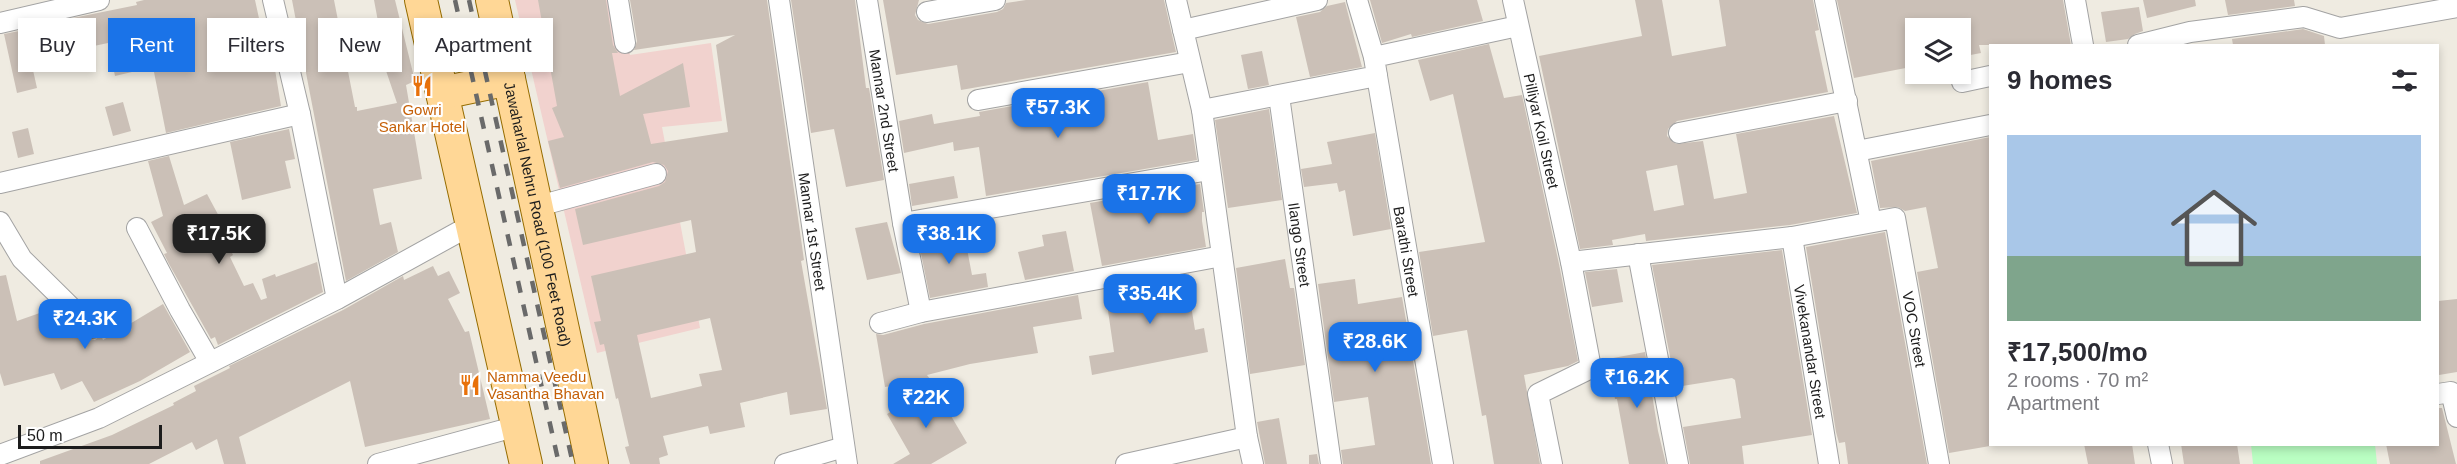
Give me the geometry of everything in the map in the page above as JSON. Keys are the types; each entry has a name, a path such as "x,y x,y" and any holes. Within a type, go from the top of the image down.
{"main road":[{"path":"421,0 526,464"},
{"name":"Jawaharlal Nehru Road (100 Feet Road)","path":"492,0 592,464"},
{"path":"442,93 509,79"}],"street":[{"path":"0,22 99,0"},
{"path":"273,0 300,114 337,299"},
{"path":"618,0 626,44"},
{"name":"Mannar 1st Street","path":"779,0 845,455"},
{"name":"Mannar 2nd Street","path":"867,0 903,223 921,312"},
{"path":"927,12 995,0"},
{"path":"1176,0 1202,110 1252,464"},
{"path":"1183,30 1317,0"},
{"name":"Barathi Street","path":"1357,0 1375,67 1443,464"},
{"name":"Pilliyar Koil Street","path":"1513,0 1571,262 1591,368 1538,394 1551,464"},
{"path":"1571,262 1791,237 1871,222 1825,0"},
{"path":"2075,0 2083,44"},
{"path":"2142,44 2303,9 2341,37 2457,7"},
{"path":"1202,110 1279,96 1518,26"},
{"path":"978,100 1190,62"},
{"path":"1971,80 1989,76"},
{"name":"Ilango Street","path":"1279,96 1331,464"},
{"path":"1679,133 1847,101"},
{"path":"0,183 300,114"},
{"path":"1857,151 1989,125"},
{"path":"903,223 1209,170"},
{"path":"536,207 656,174"},
{"name":"VOC Street","path":"1871,222 1895,218 1939,464"},
{"path":"0,222 22,259 92,328"},
{"path":"0,455 99,418 337,299 473,224"},
{"path":"137,228 210,362"},
{"name":"Vivekanandar Street","path":"1791,237 1829,464"},
{"path":"1638,254 1678,464"},
{"path":"880,323 921,312 1222,256"},
{"path":"2439,394 2451,392 2457,417"},
{"path":"378,464 518,426"},
{"path":"1125,464 1247,437"},
{"path":"2158,446 2162,464"},
{"path":"785,464 845,455"}],"shaded area":[{"path":"515,0 621,0 630,55 711,43 722,121 662,127 700,328 597,353 532,72 553,72 553,18 519,18"}],"green space":[{"path":"2251,446 2375,446 2377,464 2253,464"}],"building":[{"path":"144,0 255,0 259,18 207,18 207,72 275,72 281,106 166,133 154,72 195,72 195,18 108,18 108,43 96,46 96,18 73,18 137,5 136,2"},
{"path":"292,0 334,0 338,18 318,18 318,72 348,72 357,111 397,103 386,72 402,72 402,28 415,81 406,85 422,179 373,189 380,225 391,222 398,252 346,281 306,72 306,18 295,18"},
{"path":"374,0 395,0 399,18 377,18"},
{"path":"538,0 606,0 613,45 618,53 612,53 620,96 683,63 690,107 643,114 651,144 728,132 716,45 735,35 634,50 637,41 630,0 767,0 804,260 801,261 827,409 790,415 787,392 740,403 745,427 710,434 708,426 663,436 668,455 659,458 660,464 630,464 625,447 629,446 618,398 616,399 604,344 600,345 594,322 601,321 591,276 696,252 691,220 583,245 575,209 659,186 665,182 668,171 664,165 653,162 560,188 548,141 564,137 552,108 557,106 551,72 553,72 553,18 541,18","holes":["710,318 722,370 699,374 702,386 651,398 637,335"]},
{"path":"791,0 855,0 866,88 869,88 884,180 846,187 834,129 811,133"},
{"path":"883,0 919,0 915,15 918,20 928,24 997,12 1003,9 1006,3 1026,0 1164,0 1176,52 961,90 957,65 896,75"},
{"path":"1370,0 1477,0 1483,21 1412,37 1411,34 1382,43"},
{"path":"1635,0 1662,0 1672,56 1726,46 1719,0 1813,0 1819,30 1815,31 1828,92 1677,121 1668,129 1667,136 1676,144 1703,141 1714,199 1747,193 1736,134 1834,116 1857,213 1790,225 1646,241 1645,234 1612,240 1613,245 1580,249 1539,56 1642,36","holes":["1677,165 1684,205 1654,211 1646,171"]},
{"path":"1837,0 2063,0 2071,44 1979,45 1981,53 1971,55 1971,18 1905,18 1905,68 1854,78"},
{"path":"2143,0 2195,0 2196,6 2147,18"},
{"path":"2225,0 2294,0 2295,6 2228,15"},
{"path":"1345,2 1362,67 1310,77 1296,17 1320,12 1327,6"},
{"path":"2139,7 2143,31 2128,39 2106,42 2101,12"},
{"path":"2303,29 2324,36 2325,44 2233,44 2232,39"},
{"path":"18,31 18,72 33,72 37,88 17,93 4,34"},
{"path":"1489,44 1504,98 1522,95 1578,361 1568,366 1524,375 1540,464 1494,464 1486,415 1482,416 1467,330 1433,336 1419,252 1485,242 1453,94 1430,101 1418,60"},
{"path":"1262,51 1269,85 1248,89 1241,55"},
{"path":"114,72 132,72 115,76"},
{"path":"1148,82 1158,140 1193,134 1197,160 986,196 979,147 954,151 953,142 904,153 899,121 932,114 934,124 980,116 979,112"},
{"path":"123,102 131,131 113,136 105,107"},
{"path":"1269,109 1282,200 1228,208 1215,120"},
{"path":"28,128 34,154 18,158 12,132"},
{"path":"289,129 295,159 285,161 291,188 242,200 230,142"},
{"path":"1375,133 1391,229 1353,236 1345,190 1339,192 1337,183 1304,187 1301,169 1332,164 1327,142"},
{"path":"1989,137 1990,446 1949,453 1917,272 1938,268 1926,207 1905,211 1898,207 1880,208 1871,161"},
{"path":"169,156 184,205 207,194 221,220 217,222 233,255 230,257 244,286 253,283 261,300 267,298 262,279 275,274 276,277 317,262 323,292 218,345 215,337 211,339 169,264 164,254 167,253 151,222 163,216 148,161"},
{"path":"954,176 958,198 912,206 909,184"},
{"path":"1200,184 1206,247 1102,266 1090,203"},
{"path":"887,222 901,273 867,280 855,228"},
{"path":"963,228 972,275 986,273 988,287 930,298 918,239"},
{"path":"1066,231 1074,271 1025,280 1018,252 1044,246 1042,235"},
{"path":"1885,232 1927,464 1848,464 1845,442 1839,443 1836,432 1806,247"},
{"path":"1782,250 1812,435 1742,446 1744,464 1690,464 1683,427 1741,418 1735,380 1732,378 1676,387 1652,265"},
{"path":"1285,259 1290,288 1294,288 1305,365 1250,374 1236,268"},
{"path":"433,266 438,276 449,271 460,293 448,299 465,332 469,331 490,419 365,447 350,381 239,437 246,464 224,464 217,439 196,450 192,442 149,464 40,464 40,461 112,435 174,405 173,403 196,391 194,386 230,368 229,366 343,310 403,276 404,280"},
{"path":"1617,269 1623,302 1592,307 1585,272"},
{"path":"1189,274 1193,292 1189,293 1195,330 1204,328 1208,352 1092,375 1089,356 1114,352 1105,290"},
{"path":"6,275 17,321 54,308 84,337 95,340 101,335 103,340 163,304 190,352 140,381 94,402 82,381 61,390 54,373 4,386 0,373 0,276"},
{"path":"1355,279 1358,304 1402,297 1431,464 1343,464 1341,450 1375,445 1368,397 1334,402 1318,284"},
{"path":"1078,295 1082,319 1033,327 1038,353 970,364 927,375 930,379 885,387 876,334 883,335 924,324"},
{"path":"2457,299 2457,372 2439,375 2439,301"},
{"path":"1645,352 1666,464 1629,464 1617,399 1615,399 1608,359"},
{"path":"934,387 967,443 931,464 893,464 910,454 887,414"},
{"path":"2439,408 2442,408 2456,464 2390,464 2386,446 2439,446"},
{"path":"1279,418 1287,464 1265,464 1257,422"},
{"path":"2084,446 2132,446 2135,464 2088,464"},
{"path":"2181,446 2237,446 2240,464 2184,464"},
{"path":"1317,454 1319,464 1309,464 1309,455"}],"railway":[{"path":"455,0 559,464"},
{"path":"469,0 573,464"}],"place":[{"name":"Gowri Sankar Hotel","path":"422,86"},
{"name":"Namma Veedu Vasantha Bhavan","path":"470,385"}]}
